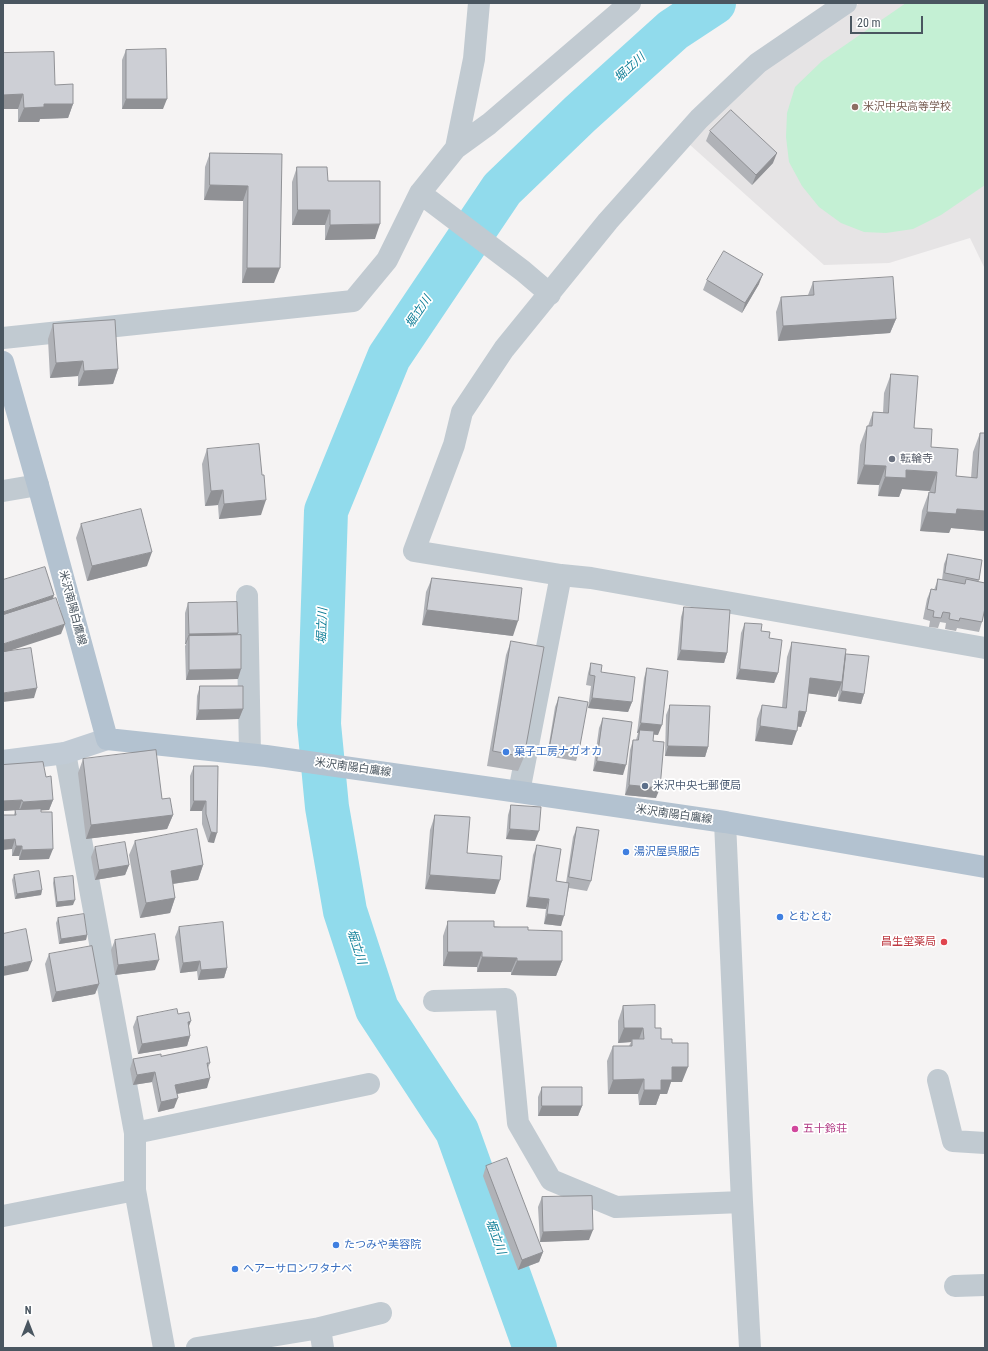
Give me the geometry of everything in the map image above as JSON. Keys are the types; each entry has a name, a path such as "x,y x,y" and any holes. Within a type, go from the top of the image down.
{"main road":[{"name":"米沢南陽白鷹線","path":"3,362 107,739 258,755 349,767 725,822 985,867"},
{"path":"3,761 65,753 107,739"}],"street":[{"path":"3,338 353,301 387,260 425,196 456,148 474,59 479,3"},
{"path":"456,148 490,124 630,3"},
{"path":"846,3 758,63 699,119 608,222 504,349 462,412 454,445 414,551 561,575 591,578 985,648"},
{"path":"425,196 523,271 550,294"},
{"path":"3,491 38,485"},
{"path":"519,792 561,575"},
{"path":"247,596 258,755"},
{"path":"65,753 135,1133 135,1190 164,1348"},
{"path":"725,822 750,1348"},
{"path":"434,1001 506,999 518,1123 551,1180 616,1207 742,1202"},
{"path":"938,1080 953,1141 985,1143"},
{"path":"135,1133 369,1084"},
{"path":"3,1216 135,1190"},
{"path":"955,1286 985,1285"},
{"path":"197,1348 321,1338 381,1313"}],"shaded area":[{"name":"米沢中央高等学校","path":"860,3 985,3 985,269 970,238 889,263 824,265 689,144 760,70"}],"green space":[{"name":"米沢中央高等学校","path":"906,3 985,3 985,185 941,215 913,229 886,233 864,232 841,223 819,207 802,186 789,162 786,137 787,113 795,87 822,61"}],"building":[{"path":"166,49 167,99 126,99 126,50"},
{"path":"54,52 55,85 73,84 73,104 44,104 44,107 24,108 23,94 3,95 3,53"},
{"path":"731,110 777,153 756,175 710,131"},
{"path":"210,153 282,154 280,268 247,268 248,186 210,185"},
{"path":"297,167 327,167 328,181 380,181 380,224 330,225 330,210 298,210"},
{"path":"724,251 763,274 745,303 707,280"},
{"path":"893,277 896,319 783,326 781,297 814,295 813,282"},
{"path":"115,320 118,369 84,371 83,361 56,363 53,324"},
{"name":"転輪寺","path":"891,374 918,376 914,428 932,429 931,447 958,449 956,476 977,478 980,433 985,433 985,511 957,509 956,514 927,512 929,492 935,493 937,472 906,470 906,478 885,477 886,466 864,465 867,426 872,426 873,412 888,413"},
{"path":"259,444 266,500 224,504 223,490 211,491 207,449"},
{"path":"141,509 152,552 92,566 81,524"},
{"path":"948,554 982,560 979,580 945,573"},
{"path":"45,567 54,595 3,612 3,580"},
{"path":"432,578 522,588 518,621 427,610"},
{"path":"938,579 965,584 966,579 985,583 985,608 982,622 960,618 959,621 949,619 950,613 943,612 941,618 933,617 934,611 927,609 931,589 936,590"},
{"path":"56,598 65,624 3,644 3,615"},
{"path":"237,602 238,633 189,634 188,603"},
{"path":"684,607 730,610 727,653 681,650"},
{"path":"745,623 762,624 761,631 770,632 769,638 782,640 778,673 740,669"},
{"path":"241,635 241,669 189,670 189,636"},
{"path":"511,641 544,647 524,757 493,751"},
{"path":"792,642 846,649 842,682 810,678 806,712 799,711 797,731 760,726 762,705 786,708"},
{"path":"31,648 37,688 3,693 3,652"},
{"path":"846,654 869,656 864,694 842,691"},
{"path":"591,663 602,665 601,672 635,677 632,702 592,698 595,676 590,675"},
{"path":"647,668 668,671 662,725 641,723"},
{"path":"200,686 243,686 243,709 199,710"},
{"path":"559,697 588,702 579,751 550,746"},
{"path":"670,705 710,706 708,747 668,746"},
{"path":"603,718 632,722 626,765 597,761"},
{"path":"640,730 654,731 653,741 664,742 660,788 629,785 633,740 638,740"},
{"path":"156,750 162,799 170,798 173,815 91,825 83,759"},
{"path":"43,762 46,777 51,776 53,800 23,802 22,800 3,801 3,765"},
{"path":"194,766 218,766 217,833 211,832 206,814 206,801 194,801"},
{"path":"511,805 541,807 539,831 510,829"},
{"path":"41,809 41,812 52,812 53,849 22,850 22,846 16,846 15,839 3,840 3,815 16,815 15,810"},
{"path":"435,815 470,817 467,853 502,856 500,880 430,875"},
{"path":"577,827 599,830 591,881 569,877"},
{"path":"197,829 203,865 171,871 175,898 146,903 135,841"},
{"path":"125,842 129,865 99,870 95,847"},
{"path":"537,845 561,849 556,881 569,883 564,916 547,914 549,899 529,897"},
{"path":"39,871 42,890 17,894 14,875"},
{"path":"73,876 75,900 57,902 54,878"},
{"path":"84,914 87,935 61,939 58,918"},
{"path":"448,921 494,921 494,927 528,927 528,930 562,931 562,961 517,961 517,958 482,957 482,952 448,952"},
{"path":"223,922 227,968 201,970 200,961 183,963 179,927"},
{"path":"26,929 32,961 3,967 3,934"},
{"path":"155,934 159,960 118,965 115,940"},
{"path":"92,946 99,984 56,992 49,954"},
{"path":"655,1005 655,1028 661,1028 661,1039 672,1039 672,1043 688,1043 688,1067 672,1067 672,1080 661,1080 661,1090 644,1090 644,1079 613,1080 613,1046 632,1046 632,1039 644,1039 643,1028 624,1028 623,1006"},
{"path":"177,1009 178,1014 189,1012 191,1021 188,1022 190,1036 142,1044 137,1017"},
{"path":"207,1047 210,1063 207,1063 210,1078 175,1085 178,1098 161,1102 155,1072 137,1075 133,1059 161,1054 161,1056"},
{"path":"542,1087 582,1087 582,1106 542,1106"},
{"path":"507,1158 543,1252 522,1260 486,1166"},
{"path":"592,1196 593,1230 543,1232 542,1197"}],"waterway":[{"name":"堀立川","path":"535,1348 457,1131 377,1009 345,911 327,807 319,724 326,511 389,357 502,189 580,114 673,30 714,3"}],"place":[{"name":"米沢中央高等学校","path":"855,107"},
{"name":"転輪寺","path":"892,459"},
{"name":"菓子工房ナガオカ","path":"506,752"},
{"name":"米沢中央七郵便局","path":"645,786"},
{"name":"湯沢屋呉服店","path":"626,852"},
{"name":"とむとむ","path":"780,917"},
{"name":"昌生堂薬局","path":"944,942"},
{"name":"五十鈴荘","path":"795,1129"},
{"name":"たつみや美容院","path":"336,1245"},
{"name":"ヘアーサロンワタナベ","path":"235,1269"}]}
